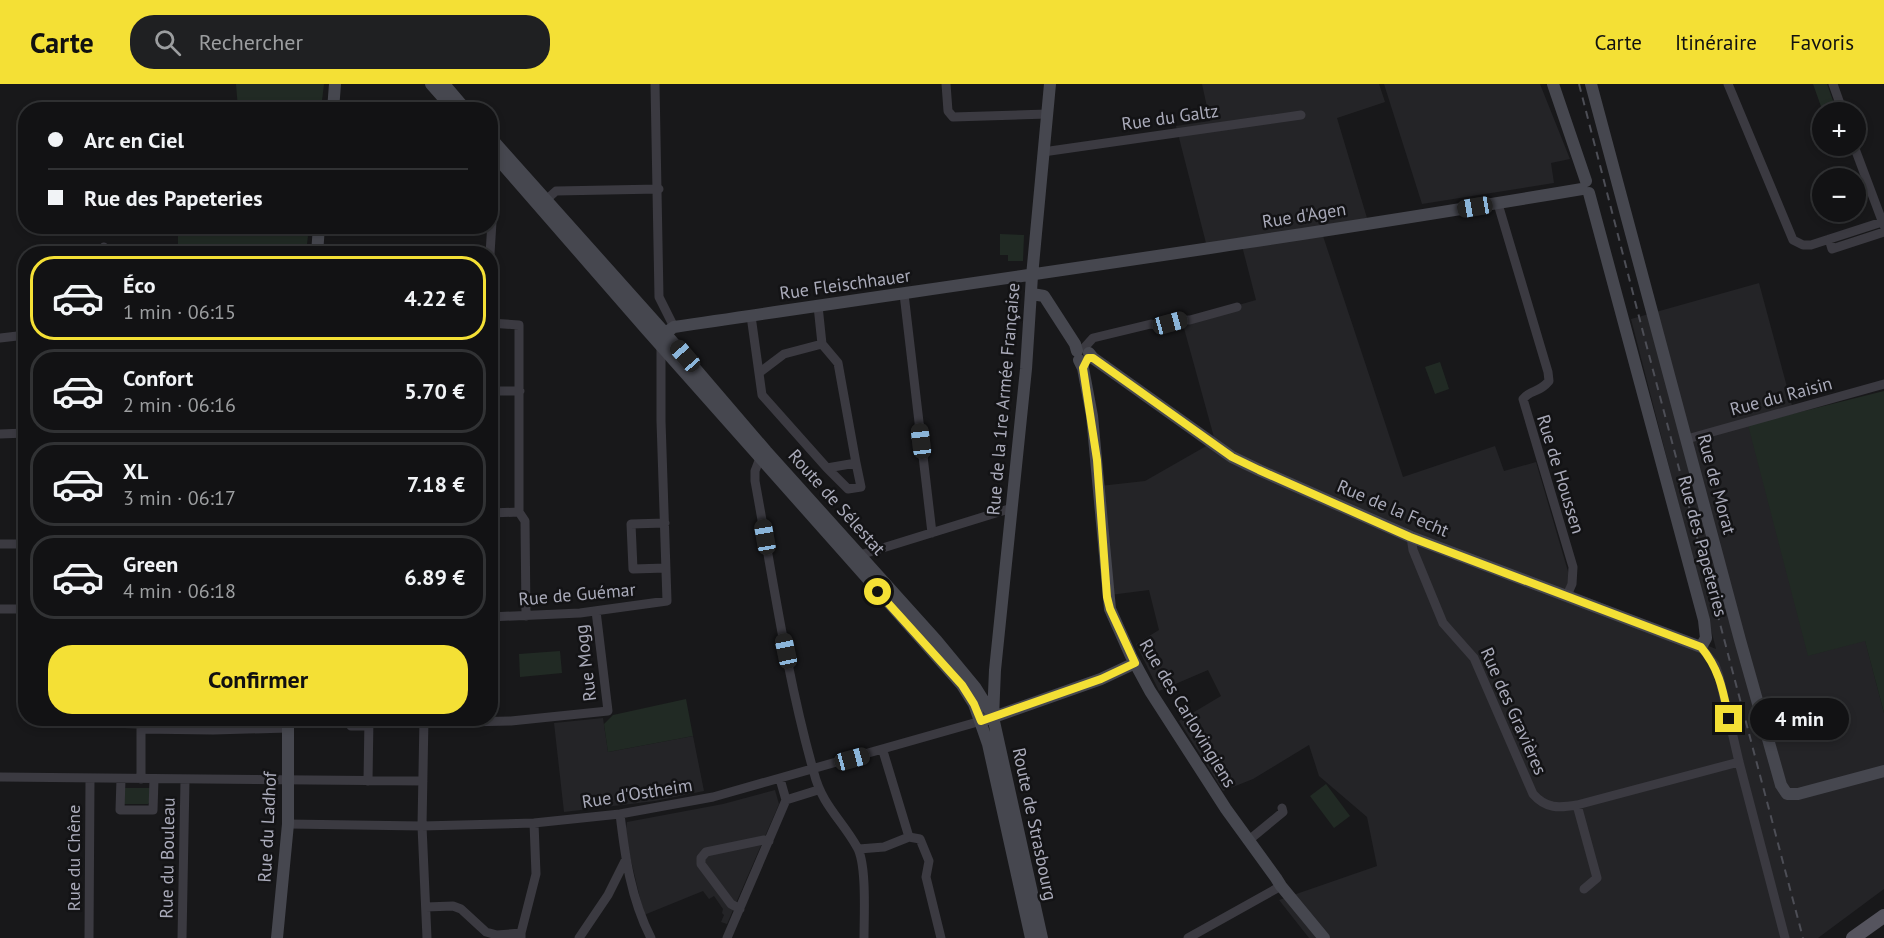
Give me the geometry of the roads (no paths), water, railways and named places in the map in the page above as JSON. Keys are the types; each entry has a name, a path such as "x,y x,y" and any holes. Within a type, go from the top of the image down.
{"main road":[{"path":"1853,938 1884,916"},
{"path":"1868,938 1884,927"}],"street":[{"path":"334,102 335,84"},
{"path":"431,84 447,102"},
{"path":"444,84 459,102"},
{"path":"656,84 659,297 670,330 661,346 666,568 633,569 631,524 664,523"},
{"path":"946,84 948,111 954,117 1047,114"},
{"name":"Rue de la 1re Armée Française","path":"987,719 994,684 1012,508 1050,84"},
{"name":"Rue des Papeteries","path":"1553,84 1586,188 1704,620 1706,638 1701,647"},
{"name":"Rue de Morat","path":"1591,84 1740,640 1784,791 1787,794 1798,794 1884,771"},
{"path":"1728,84 1793,240 1797,244 1811,245 1883,224 1858,156"},
{"path":"1833,84 1839,102"},
{"name":"Rue du Galtz","path":"1043,152 1301,115"},
{"name":"Route de Sélestat","path":"498,154 546,200 670,330 763,454 769,468 962,685 987,719"},
{"name":"Route de Sélestat","path":"498,154 661,346 860,555 937,641 975,687 987,719"},
{"name":"Rue d'Agen","path":"1032,276 1498,204 1586,188"},
{"path":"546,200 556,191 659,189"},
{"name":"Rue de Houssen","path":"1498,204 1548,372 1549,381 1541,390 1527,394 1523,399 1573,567 1572,584 1567,595"},
{"path":"1829,239 1832,249 1884,232"},
{"name":"Rue Fleischhauer","path":"670,330 818,306 1032,276"},
{"path":"904,294 932,533"},
{"name":"Rue de la Fecht","path":"1032,294 1044,296 1083,355 1232,457 1410,537 1701,647"},
{"path":"752,316 762,395 848,489 861,487 838,363 822,344 818,306"},
{"path":"1083,355 1093,338 1150,324 1158,326 1190,320 1237,307"},
{"path":"498,324 519,325 519,512 525,521 526,616"},
{"path":"0,338 18,336"},
{"path":"759,373 784,354 822,344"},
{"name":"Rue des Carlovingiens","path":"1083,355 1097,460 1107,597 1116,624 1135,663 1211,786 1281,886 1324,938"},
{"name":"Rue du Raisin","path":"1687,439 1884,384"},
{"path":"498,391 520,391"},
{"path":"0,434 18,433"},
{"path":"763,454 755,471 755,481 805,741 818,790 830,811 859,849 863,874 864,938"},
{"path":"827,468 856,463"},
{"path":"755,481 769,468"},
{"path":"860,555 1012,508"},
{"path":"498,513 519,512"},
{"name":"Rue des Gravières","path":"1410,537 1438,613 1448,629 1464,644 1474,658 1533,794 1539,802 1550,807 1577,805 1739,762"},
{"path":"0,544 18,544"},
{"name":"Rue de Guémar","path":"498,617 596,611 667,601 666,568"},
{"path":"0,609 18,609"},
{"name":"Rue Mogg","path":"498,720 608,711 596,611"},
{"path":"1701,647 1719,676 1785,938"},
{"path":"987,719 1101,679 1135,663"},
{"path":"975,687 994,684"},
{"name":"Rue d'Ostheim","path":"288,825 534,824 620,814 713,797 883,751 987,719"},
{"name":"Route de Strasbourg","path":"987,719 988,744 1031,938"},
{"name":"Route de Strasbourg","path":"987,719 1042,938"},
{"path":"141,726 141,779"},
{"name":"Rue du Ladhof","path":"277,938 288,825 288,726"},
{"path":"368,781 369,726"},
{"path":"424,726 422,826 427,938"},
{"path":"883,751 909,837"},
{"path":"0,777 423,781"},
{"name":"Rue du Chêne","path":"89,938 90,778"},
{"path":"120,779 120,810 153,810 154,779"},
{"path":"727,938 786,800 780,779"},
{"name":"Rue du Bouleau","path":"182,938 185,780"},
{"path":"786,800 818,790"},
{"path":"1577,805 1597,878 1584,889"},
{"path":"1249,840 1283,812 1282,808"},
{"path":"620,814 625,861 639,914 651,938"},
{"path":"426,907 453,906 462,909 486,932 497,935 521,935 536,874 534,824"},
{"path":"859,849 884,847 909,837 920,839 929,861 926,877 941,938"},
{"path":"740,909 731,904 701,864 701,858 706,852 764,840 769,841"},
{"path":"579,938 608,895 625,861"},
{"path":"1188,938 1281,886"}],"railway":[{"path":"1579,84 1803,938"}]}
